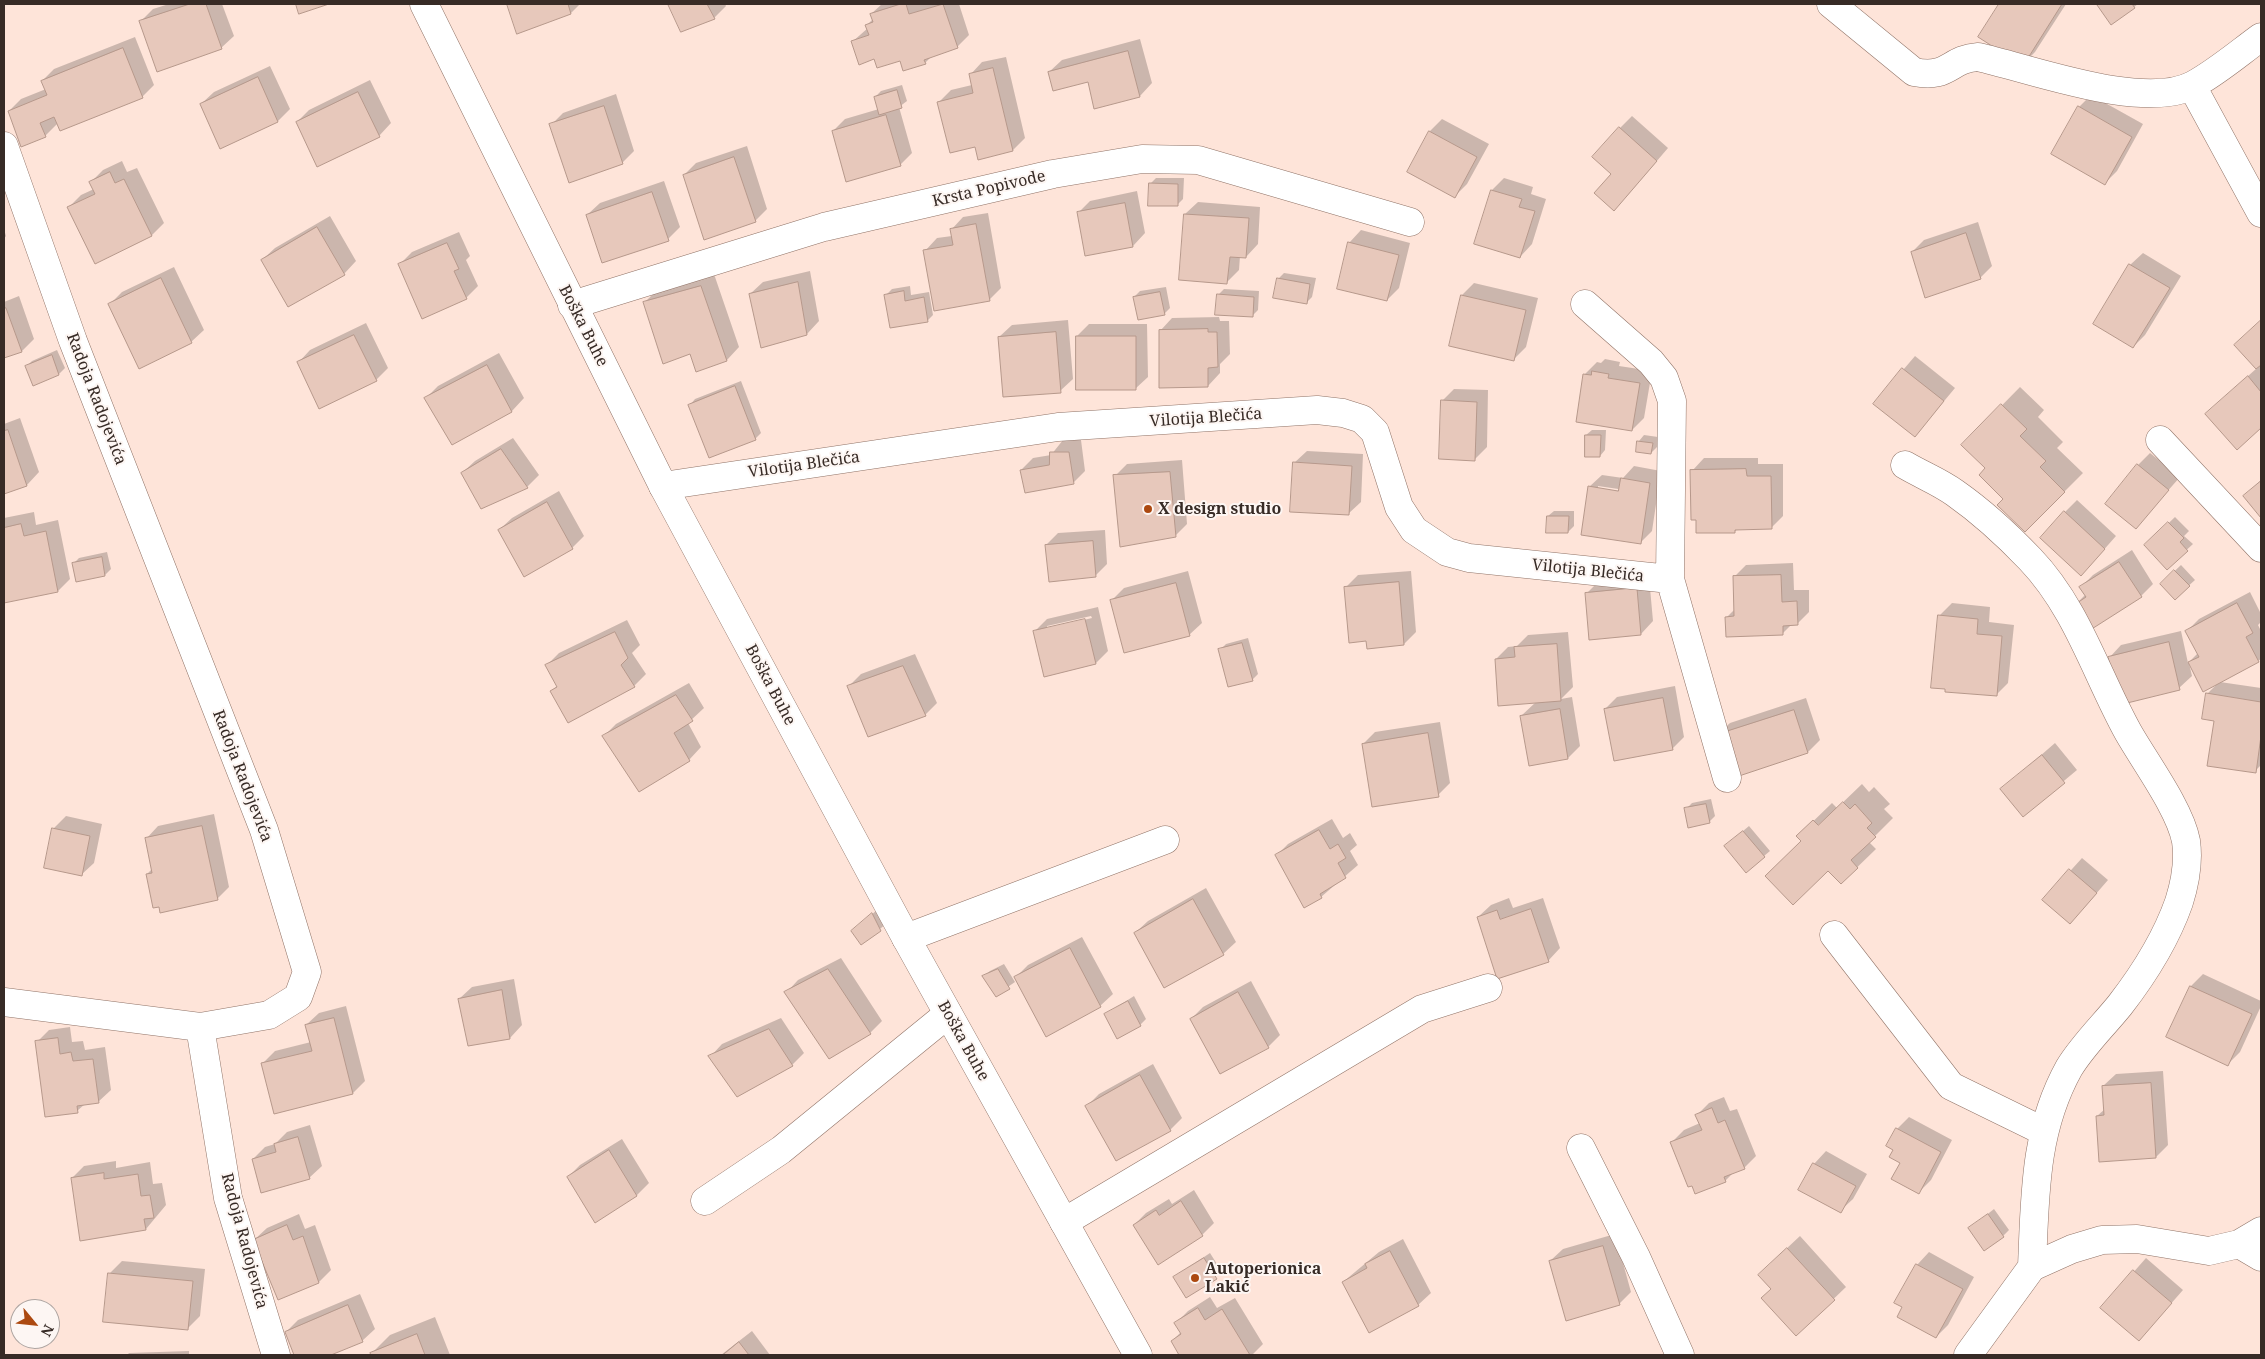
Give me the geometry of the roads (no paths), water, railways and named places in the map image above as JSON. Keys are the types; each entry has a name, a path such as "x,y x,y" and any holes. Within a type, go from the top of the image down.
{"street":[{"name":"Boška Buhe","path":"424,4 663,486 906,938 1138,1355"},
{"path":"1831,4 1914,72 1928,75 1942,73 1966,58 1978,56 2130,94 2161,93 2192,86 2261,37"},
{"path":"2192,86 2261,213"},
{"name":"Radoja Radojevića","path":"4,146 73,341 264,830 307,972 298,997 269,1015 200,1027 228,1198 276,1355"},
{"name":"Krsta Popivode","path":"572,305 824,227 1053,174 1142,159 1198,160 1410,222"},
{"path":"1585,304 1651,362 1664,378 1672,401 1670,579 1727,778"},
{"name":"Vilotija Blečića","path":"663,486 1058,427 1317,410 1343,413 1362,419 1376,432 1399,507 1414,530 1447,552 1469,558 1670,579"},
{"path":"2160,440 2261,548"},
{"path":"1905,466 1954,492 1986,518 2031,559 2056,591 2072,616 2128,731 2169,801 2186,840 2187,866 2179,902 2162,943 2121,1004 2071,1066 2054,1098 2043,1131 2037,1173 2032,1267"},
{"path":"906,938 1165,840"},
{"path":"1834,935 1951,1086 2043,1131"},
{"path":"1064,1222 1422,1009 1488,988"},
{"path":"4,1002 200,1027"},
{"path":"706,1201 781,1150 948,1014"},
{"path":"1581,1148 1636,1257 1680,1355"},
{"path":"1968,1355 2032,1267 2072,1249 2102,1240 2137,1239 2209,1251 2254,1244"}],"place":[{"name":"X design studio","path":"1148,509"},
{"name":"Autoperionica Lakić","path":"1195,1278"}]}
